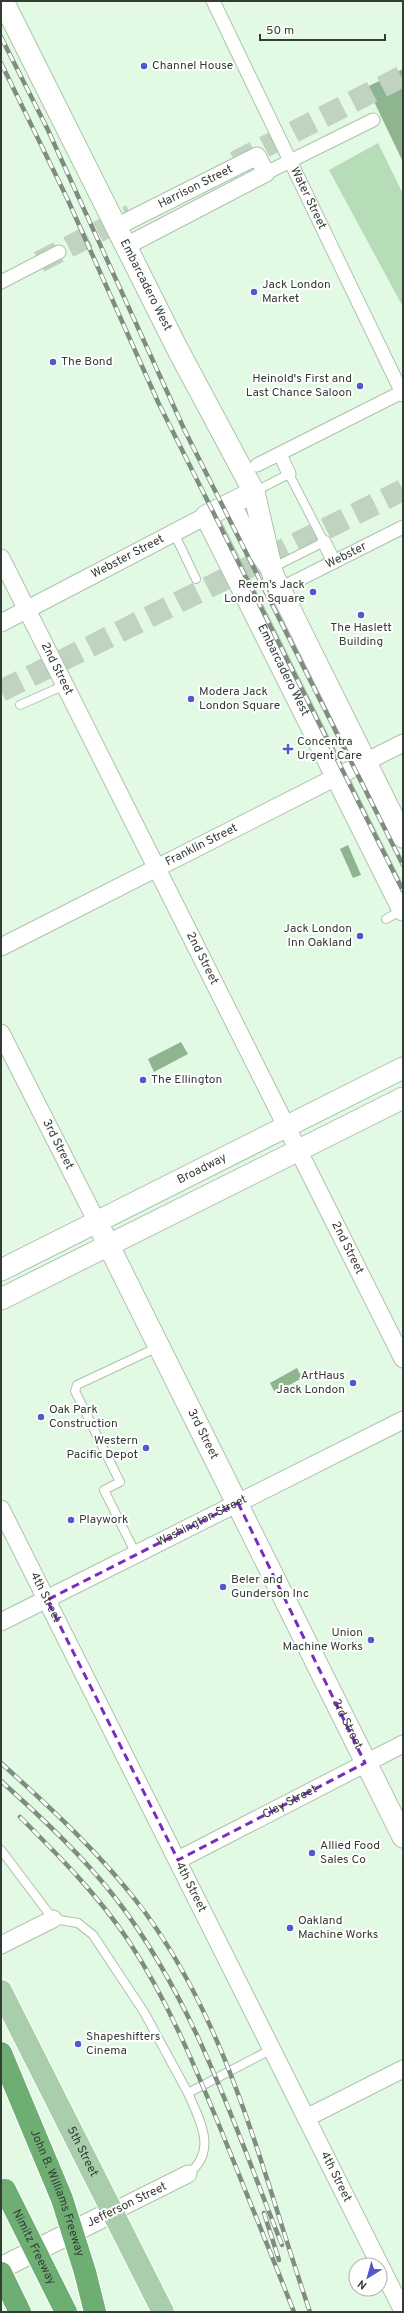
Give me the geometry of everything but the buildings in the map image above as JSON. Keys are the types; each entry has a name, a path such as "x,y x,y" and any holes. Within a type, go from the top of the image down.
{"highway":[{"path":"1,2053 11,2077"},
{"path":"1,2058 11,2077"},
{"name":"John B. Williams Freeway","path":"11,2077 62,2199 83,2264 95,2312"},
{"name":"Nimitz Freeway","path":"1,2181 66,2312"},
{"path":"1,2274 20,2312"}],"main road":[{"name":"5th Street","path":"1,1991 163,2312"}],"street":[{"name":"Embarcadero West","path":"3,1 179,352 254,492 278,576 403,837"},
{"name":"Water Street","path":"213,1 402,393"},
{"name":"Harrison Street","path":"126,246 266,173 374,120"},
{"name":"Harrison Street","path":"116,227 257,156 266,173"},
{"path":"1,282 59,252"},
{"path":"257,465 402,393"},
{"path":"280,454 290,474"},
{"name":"Webster Street","path":"1,622 254,492"},
{"name":"Embarcadero West","path":"232,503 255,549 278,576"},
{"name":"Embarcadero West","path":"206,516 336,775 397,913"},
{"name":"Webster","path":"278,576 334,562 403,527"},
{"path":"324,542 334,562"},
{"name":"2nd Street","path":"1,558 403,1359"},
{"name":"Franklin Street","path":"1,947 336,775 403,743"},
{"name":"3rd Street","path":"1,1033 238,1503 365,1763 403,1837"},
{"name":"Broadway","path":"1,1270 403,1068"},
{"path":"1,1299 403,1098"},
{"name":"Washington Street","path":"1,1622 403,1420"},
{"name":"4th Street","path":"1,1509 403,2311"},
{"name":"Clay Street","path":"178,1860 403,1744"},
{"path":"1,1945 53,1919"},
{"path":"306,2118 403,2069"},
{"name":"Jefferson Street","path":"1,2268 188,2174"}],"lane":[{"path":"254,492 290,474 324,542 278,576"},
{"path":"174,533 196,579"},
{"path":"20,705 65,685"},
{"path":"136,1554 104,1490 120,1482 75,1392 77,1385 159,1346"},
{"path":"1,1850 53,1919 78,1923 93,1936 144,2012 188,2093 204,2129 205,2141 203,2157 199,2166 188,2174"},
{"path":"188,2093 272,2049"}],"highlighted area":[{"path":"238,1503 365,1763 178,1860 47,1600"}],"shaded area":[{"path":"403,69 403,162 367,87"},
{"path":"378,143 403,194 403,307 329,170"},
{"path":"348,845 361,875 353,878 340,849"},
{"path":"181,1042 188,1054 154,1072 148,1059"},
{"path":"297,1368 302,1378 275,1393 270,1383"}],"tunnel":[{"path":"235,162 403,76"},
{"path":"39,262 131,215"},
{"path":"1,691 403,490"}],"railway":[{"path":"1,37 47,128 185,431 403,865"},
{"path":"1,63 67,198 158,402 403,891"},
{"path":"1,1763 58,1816 112,1871 144,1911 174,1957 200,2004 242,2105 310,2312"},
{"path":"1,1781 47,1823 90,1868 117,1900 145,1939 169,1980 211,2066 282,2245"},
{"path":"20,1817 63,1861 104,1907 128,1940 155,1985 179,2032 201,2081 294,2312"},
{"path":"264,2213 279,2260"}],"place":[{"name":"Channel House","path":"144,66"},
{"name":"Jack London Market","path":"254,292"},
{"name":"The Bond","path":"53,362"},
{"name":"Heinold's First and Last Chance Saloon","path":"360,386"},
{"name":"Reem’s Jack London Square","path":"313,592"},
{"name":"The Haslett Building","path":"361,615"},
{"name":"Modera Jack London Square","path":"191,699"},
{"name":"Concentra Urgent Care","path":"288,749"},
{"name":"Jack London Inn Oakland","path":"360,936"},
{"name":"The Ellington","path":"143,1080"},
{"name":"ArtHaus Jack London","path":"353,1383"},
{"name":"Oak Park Construction","path":"41,1417"},
{"name":"Western Pacific Depot","path":"146,1448"},
{"name":"Playwork","path":"71,1520"},
{"name":"Beler and Gunderson Inc","path":"223,1587"},
{"name":"Union Machine Works","path":"371,1640"},
{"name":"Allied Food Sales Co","path":"312,1853"},
{"name":"Oakland Machine Works","path":"290,1928"},
{"name":"Shapeshifters Cinema","path":"78,2044"}]}
